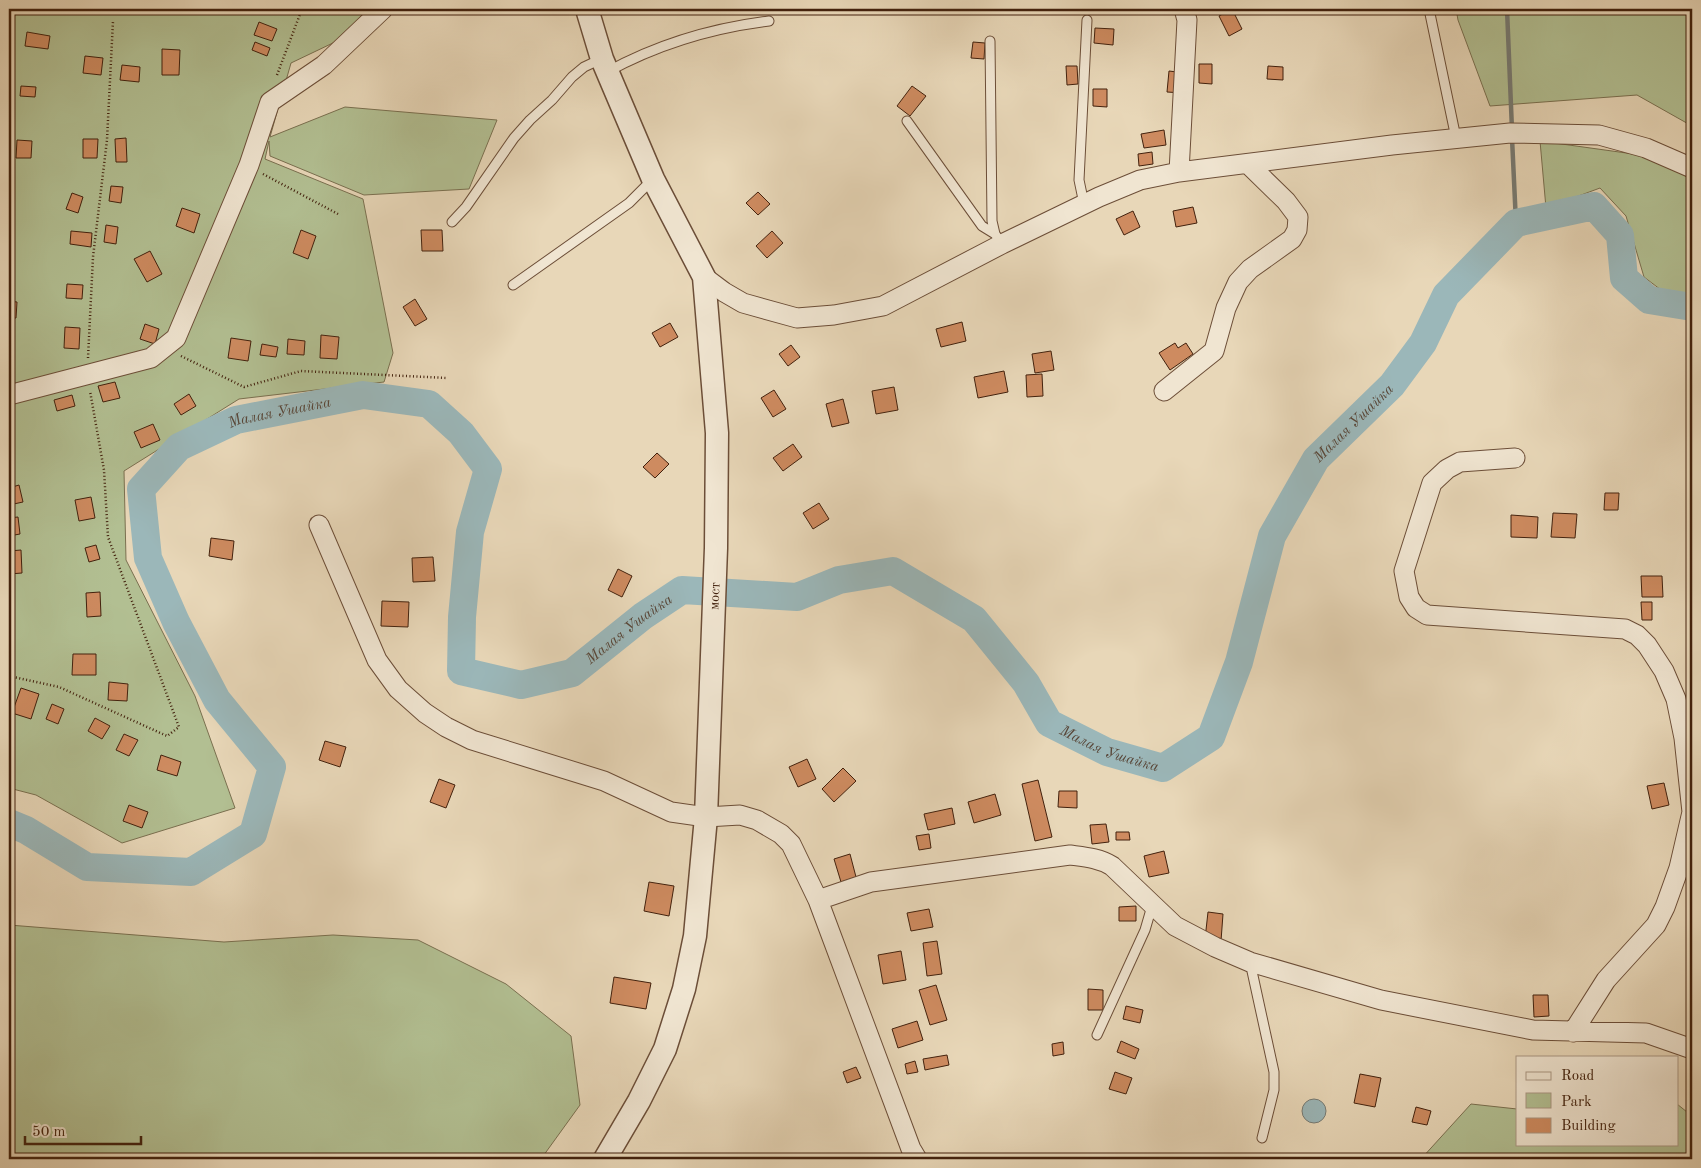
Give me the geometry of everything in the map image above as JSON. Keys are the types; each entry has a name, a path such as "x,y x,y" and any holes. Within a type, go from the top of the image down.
{"street":[{"path":"9,395 151,358 176,338 249,165 270,102 324,65 383,9"},
{"path":"587,9 604,65 653,179 704,277 743,303 797,318 834,315 883,306 998,239 1140,180 1179,172 1510,133 1599,135 1646,148 1692,168"},
{"path":"1179,172 1187,20 1184,9"},
{"path":"1164,390 1214,351 1226,308 1238,282 1250,269 1292,239 1297,230 1298,217 1286,201 1248,164"},
{"name":"мост","path":"605,1159 639,1101 665,1049 684,989 695,936 706,817 716,548 717,433 704,277"},
{"path":"1516,458 1460,462 1447,469 1432,483 1404,571 1409,597 1416,608 1427,615 1625,629 1637,635 1647,645 1664,671 1676,699 1684,738 1692,812 1679,868 1665,908 1656,925 1606,980 1573,1032"},
{"path":"319,525 377,660 398,689 425,713 446,727 472,740 604,780 671,812 706,817 740,815 757,820 781,834 790,844 818,900 911,1149 917,1159"},
{"path":"818,900 871,882 1070,854 1102,860 1112,866 1175,926 1215,947 1250,962 1381,1000 1533,1030 1646,1033 1692,1049"}],"lane":[{"path":"1429,9 1456,138"},
{"path":"1084,204 1079,180 1087,20"},
{"path":"452,222 466,207 514,138 561,90 572,76 584,67 631,59 670,43 737,25 769,21"},
{"path":"990,41 992,221 998,239"},
{"path":"907,121 982,226 998,239"},
{"path":"513,285 629,202 653,179"},
{"path":"1097,1035 1145,930 1152,906"},
{"path":"1250,962 1274,1072 1274,1090 1262,1138"}],"path":[{"path":"9,82 14,9"},
{"path":"278,75 302,9"},
{"path":"9,676 59,687 167,736 179,727 108,537 104,470 87,374 92,257 106,140 113,21"},
{"path":"249,165 338,214"},
{"path":"165,347 173,353 244,387 301,371 447,378"}],"green space":[{"path":"9,9 368,9 335,42 291,63 270,137 345,107 497,120 469,189 364,195 270,156 269,141 265,159 363,199 393,353 384,382 239,399 124,471 126,560 195,696 235,808 122,843 36,795 9,788"},
{"path":"622,9 718,9 716,12 629,12"},
{"path":"1456,9 1692,9 1692,126 1637,95 1490,106 1458,20"},
{"path":"1540,141 1648,156 1692,179 1692,296 1665,293 1644,277 1626,216 1600,188 1546,208"},
{"path":"9,925 224,942 333,935 418,940 506,984 571,1036 580,1105 541,1159 9,1159"},
{"path":"1471,1104 1516,1109 1516,1146 1678,1146 1678,1105 1692,1116 1692,1159 1421,1159"}],"water":[{"path":"1314,1099 1319,1100 1325,1106 1325,1116 1319,1122 1314,1123 1309,1122 1303,1116 1302,1111 1303,1106 1309,1100"}],"building":[{"path":"1232,9 1242,29 1229,36 1219,16"},
{"path":"259,22 277,29 272,41 254,35"},
{"path":"1095,28 1114,29 1113,45 1094,43"},
{"path":"27,32 50,36 48,49 25,46"},
{"path":"255,42 270,48 267,56 252,50"},
{"path":"973,42 985,43 984,59 971,58"},
{"path":"162,49 180,50 179,75 162,75"},
{"path":"85,56 103,58 101,75 83,73"},
{"path":"1199,64 1212,64 1212,84 1199,83"},
{"path":"122,65 140,67 139,82 120,80"},
{"path":"1066,66 1077,66 1078,84 1067,85"},
{"path":"1268,66 1283,67 1283,80 1267,79"},
{"path":"1169,71 1185,73 1183,93 1167,92"},
{"path":"21,86 36,87 35,97 20,96"},
{"path":"912,86 926,96 910,116 897,106"},
{"path":"1093,89 1107,89 1107,107 1093,106"},
{"path":"1164,130 1166,145 1144,148 1141,134"},
{"path":"126,138 127,162 116,162 115,139"},
{"path":"83,139 98,139 97,158 83,158"},
{"path":"17,140 32,141 31,158 16,158"},
{"path":"1152,152 1153,164 1139,166 1138,154"},
{"path":"111,186 123,187 121,203 109,201"},
{"path":"758,192 770,204 758,215 746,203"},
{"path":"72,193 83,197 78,213 66,209"},
{"path":"1193,207 1197,223 1176,227 1173,211"},
{"path":"182,208 200,214 194,233 176,226"},
{"path":"1133,211 1140,227 1124,235 1116,219"},
{"path":"106,225 118,227 116,244 104,242"},
{"path":"301,230 316,236 308,259 293,253"},
{"path":"421,230 442,230 443,251 422,251"},
{"path":"71,231 92,233 91,247 70,244"},
{"path":"772,231 783,243 767,258 756,246"},
{"path":"150,251 162,274 147,282 134,259"},
{"path":"67,284 83,285 82,299 66,298"},
{"path":"415,299 427,319 415,326 403,307"},
{"path":"9,301 17,302 16,318 9,318"},
{"path":"962,322 966,341 941,347 936,329"},
{"path":"670,323 678,337 660,347 652,333"},
{"path":"145,324 159,329 155,344 140,339"},
{"path":"65,327 80,328 79,349 64,348"},
{"path":"321,335 339,337 337,359 320,358"},
{"path":"231,338 251,341 248,361 228,358"},
{"path":"288,339 305,341 304,355 287,354"},
{"path":"1175,343 1178,348 1186,343 1193,354 1170,370 1159,353"},
{"path":"262,344 278,347 276,357 260,355"},
{"path":"791,345 800,357 788,366 779,354"},
{"path":"1051,351 1054,370 1035,373 1032,354"},
{"path":"1004,371 1008,392 978,398 974,377"},
{"path":"1042,374 1043,396 1027,397 1026,375"},
{"path":"115,382 120,398 103,402 98,386"},
{"path":"894,387 898,410 876,414 872,391"},
{"path":"774,390 786,409 773,417 761,398"},
{"path":"189,394 196,406 181,415 174,404"},
{"path":"72,395 75,406 57,411 54,400"},
{"path":"843,399 849,423 832,427 826,404"},
{"path":"153,424 160,440 141,448 134,432"},
{"path":"793,444 802,457 783,471 773,458"},
{"path":"657,453 669,464 655,478 643,467"},
{"path":"19,485 23,502 9,505 9,488"},
{"path":"1605,493 1619,493 1618,510 1604,510"},
{"path":"91,497 95,518 79,521 75,500"},
{"path":"819,503 829,519 813,529 803,513"},
{"path":"1553,513 1577,514 1575,538 1551,537"},
{"path":"1511,515 1538,517 1537,538 1511,537"},
{"path":"18,517 20,534 9,536 9,518"},
{"path":"211,538 234,541 232,560 209,556"},
{"path":"96,545 100,559 89,562 85,548"},
{"path":"21,550 22,573 9,574 9,551"},
{"path":"433,557 435,581 413,582 412,558"},
{"path":"618,569 632,576 622,597 608,590"},
{"path":"1641,576 1662,576 1663,597 1642,597"},
{"path":"100,592 101,616 87,617 86,593"},
{"path":"382,601 409,602 408,627 381,626"},
{"path":"1641,602 1652,602 1652,620 1642,620"},
{"path":"73,654 96,654 96,675 72,675"},
{"path":"109,682 128,684 127,701 108,700"},
{"path":"21,688 39,694 31,719 12,713"},
{"path":"52,704 64,709 58,724 46,719"},
{"path":"95,718 110,726 102,739 88,731"},
{"path":"124,734 138,740 129,756 116,750"},
{"path":"325,741 346,747 340,767 319,760"},
{"path":"161,755 181,762 177,776 157,770"},
{"path":"807,759 816,779 798,787 789,767"},
{"path":"843,768 856,781 834,802 822,789"},
{"path":"439,779 455,785 446,808 430,802"},
{"path":"1038,780 1052,837 1035,841 1022,784"},
{"path":"1664,783 1669,805 1652,809 1647,786"},
{"path":"1059,791 1077,791 1077,808 1058,807"},
{"path":"995,794 1001,815 974,823 968,802"},
{"path":"129,805 148,812 142,828 123,821"},
{"path":"952,808 955,824 928,830 924,814"},
{"path":"1106,824 1109,842 1092,844 1090,825"},
{"path":"1116,832 1129,832 1130,840 1116,840"},
{"path":"929,834 931,848 919,850 916,836"},
{"path":"1164,851 1169,873 1149,877 1144,856"},
{"path":"850,854 856,877 841,882 834,859"},
{"path":"649,882 674,886 669,916 644,911"},
{"path":"1136,906 1136,921 1119,921 1119,907"},
{"path":"929,909 933,927 911,931 907,913"},
{"path":"1208,912 1223,914 1221,941 1205,939"},
{"path":"937,941 942,974 927,976 923,943"},
{"path":"901,951 906,980 883,984 878,955"},
{"path":"614,977 651,983 646,1009 610,1003"},
{"path":"936,985 947,1020 930,1025 919,990"},
{"path":"1088,989 1103,990 1103,1010 1088,1010"},
{"path":"1533,995 1548,995 1549,1016 1534,1017"},
{"path":"1126,1006 1143,1010 1140,1023 1123,1019"},
{"path":"917,1021 923,1040 898,1048 892,1029"},
{"path":"1121,1041 1139,1049 1135,1059 1117,1052"},
{"path":"1063,1042 1064,1054 1053,1056 1052,1044"},
{"path":"947,1055 949,1065 925,1070 923,1059"},
{"path":"915,1061 918,1072 907,1074 905,1064"},
{"path":"856,1067 861,1078 847,1083 843,1072"},
{"path":"1115,1072 1132,1078 1126,1094 1109,1089"},
{"path":"1360,1074 1381,1078 1375,1107 1354,1103"},
{"path":"1416,1107 1431,1111 1427,1125 1412,1122"}],"waterway":[{"path":"1507,9 1512,130"},
{"path":"1512,138 1516,223"},
{"name":"Малая Ушайка","path":"9,823 26,830 87,867 191,872 253,834 272,767 217,700 176,622 148,558 141,489 179,447 236,420 363,395 429,404 461,433 488,469 470,532 462,617 461,671 521,685 572,673 643,616 682,590 797,597 839,580 893,571 974,619 1026,683 1049,723 1107,752 1163,768 1211,737 1239,662 1272,536 1316,459 1392,385 1423,343 1446,295 1516,223 1594,206 1620,235 1624,278 1649,300 1692,307"}]}
